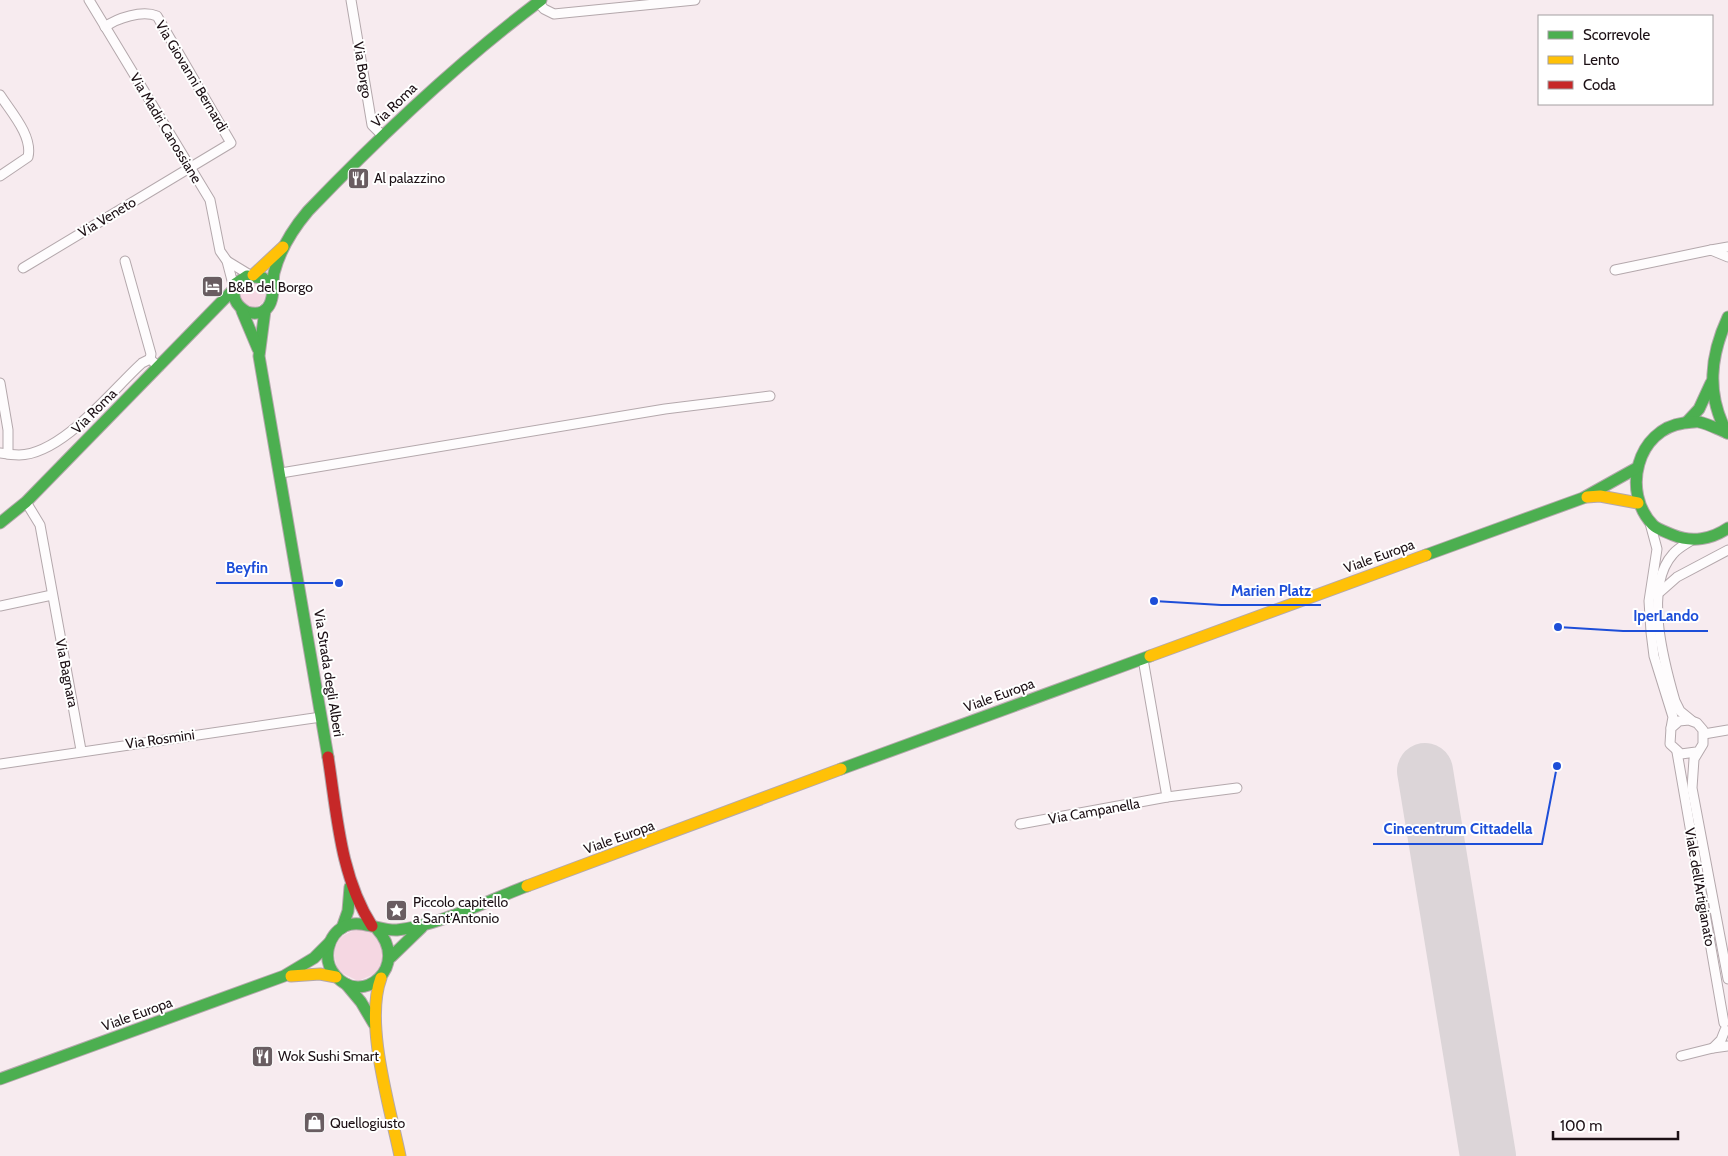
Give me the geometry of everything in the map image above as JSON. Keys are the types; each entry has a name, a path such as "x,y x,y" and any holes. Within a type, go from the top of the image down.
{"main road":[{"name":"Via Roma","path":"207,318 240,310 257,314 266,310 271,301 274,273 283,247 296,225 383,136 467,56 540,1"},
{"name":"Via Roma","path":"0,523 26,502 159,367 234,289 240,279 252,275 283,247"},
{"path":"252,275 263,278 272,291"},
{"path":"234,289 234,300 240,310"},
{"name":"Via Strada degli Alberi","path":"240,310 259,349 350,884 363,915 374,927"},
{"name":"Via Strada degli Alberi","path":"259,349 266,310"},
{"path":"1728,317 1715,349 1711,382 1718,419 1728,433"},
{"path":"1687,422 1699,408 1711,382"},
{"path":"1728,433 1708,424 1687,422 1669,428 1654,437 1645,447 1635,469 1634,480 1638,503 1649,520 1657,528 1674,537 1692,540 1708,538 1728,528"},
{"name":"Viale Europa","path":"0,1079 284,976 316,958 342,928 353,924 388,931 426,924 1583,498 1635,469"},
{"name":"Viale Europa","path":"1583,498 1600,496 1638,503"},
{"name":"Via Strada degli Alberi","path":"342,928 348,911 350,884"},
{"name":"Viale Europa","path":"381,978 388,967 391,957 411,935 426,924"},
{"path":"374,927 386,938 391,957"},
{"path":"330,942 328,960 336,977"},
{"name":"Viale Europa","path":"284,976 320,974 336,977 346,984"},
{"path":"346,984 365,986 381,978"},
{"path":"381,978 375,994 374,1025 400,1156"},
{"path":"346,984 361,1002 374,1025"}],"street":[{"name":"Via Madri Canossiane","path":"89,0 210,200 220,251 227,261 234,289"},
{"name":"Via Borgo","path":"351,0 372,125 383,136"},
{"path":"540,1 544,9 554,14 695,0"},
{"name":"Via Giovanni Bernardi","path":"104,27 119,19 151,14 156,16 162,23 231,143 191,168"},
{"path":"0,95 23,131 30,151 28,157 0,176"},
{"name":"Via Veneto","path":"23,268 191,168"},
{"path":"1615,270 1728,247"},
{"path":"1711,250 1728,257"},
{"path":"125,261 151,354 150,358 159,367"},
{"path":"227,261 252,275"},
{"path":"0,383 8,430 4,453 20,455 40,450 62,437 82,422 142,362 150,358"},
{"path":"281,473 666,409 770,396"},
{"path":"82,422 93,433"},
{"name":"Via Bagnara","path":"26,502 40,525 81,750"},
{"name":"Viale dell'Artigianato","path":"1649,520 1657,549 1649,601 1654,656 1673,717 1669,739 1676,752 1726,1029"},
{"path":"1692,540 1679,548 1669,559 1658,594 1656,614 1671,688 1680,711 1700,726 1704,734 1728,730"},
{"path":"1658,594 1668,583 1677,577 1728,550"},
{"path":"0,606 52,595"},
{"path":"1142,659 1167,798"},
{"name":"Via Rosmini","path":"0,764 81,750 321,717"},
{"path":"1671,728 1680,721 1691,720"},
{"name":"Viale dell'Artigianato","path":"1704,734 1703,744 1696,752 1692,773 1692,788 1728,978"},
{"path":"1676,752 1686,755 1696,752"},
{"name":"Via Campanella","path":"1020,824 1236,788"},
{"path":"1713,1048 1721,1040 1726,1029 1728,1012"},
{"path":"1681,1056 1728,1046"}],"shaded area":[{"path":"248,283 258,283 265,290 265,300 258,307 248,307 241,300 241,290"},
{"path":"360,929 371,932 385,950 379,972 358,981 338,971 335,949 340,939 345,935"}],"runway":[{"path":"1425,771 1488,1156"}],"traffic: fast":[{"path":"272,291 263,278 247,276 235,284 235,300 247,312 258,313 264,311 272,299 274,273 283,248 308,211 420,101 479,49 541,0"},
{"path":"0,523 26,502 233,290"},
{"path":"265,310 259,356 328,757"},
{"path":"242,311 258,349"},
{"path":"1727,433 1716,404 1713,375 1717,346 1728,317"},
{"path":"1687,422 1699,409 1711,383"},
{"path":"1728,433 1697,422 1684,423 1668,428 1655,437 1645,449 1639,464 1636,480 1638,496 1643,511 1657,528 1687,539 1702,539 1728,528"},
{"path":"1426,555 1583,498 1635,469"},
{"path":"841,769 1150,656"},
{"path":"377,929 386,943 389,956 386,969 379,978 369,985 358,987 346,984 331,969 328,955 328,948 334,935 345,926 364,924 391,930 413,927 463,912 527,886"},
{"path":"342,928 348,911 350,887"},
{"path":"391,957 422,927"},
{"path":"0,1079 284,976 314,958 330,942"},
{"path":"346,984 361,1002 374,1024"}],"traffic: slow":[{"path":"253,275 283,247"},
{"path":"1587,497 1600,496 1638,503"},
{"path":"1150,656 1426,555"},
{"path":"527,886 841,769"},
{"path":"291,976 320,974 336,977"},
{"path":"381,978 375,1018 377,1041 380,1066 400,1156"}],"traffic: jam":[{"path":"328,757 337,822 346,866 361,907 372,926"}],"place":[{"name":"Al palazzino","path":"358,178"},
{"name":"B&B del Borgo","path":"212,287"},
{"name":"Beyfin","path":"339,583"},
{"name":"Marien Platz","path":"1154,601"},
{"name":"IperLando","path":"1558,627"},
{"name":"Cinecentrum Cittadella","path":"1557,766"},
{"name":"Piccolo capitello a Sant'Antonio","path":"397,910"},
{"name":"Wok Sushi Smart","path":"262,1056"},
{"name":"Quellogiusto","path":"314,1123"}]}
